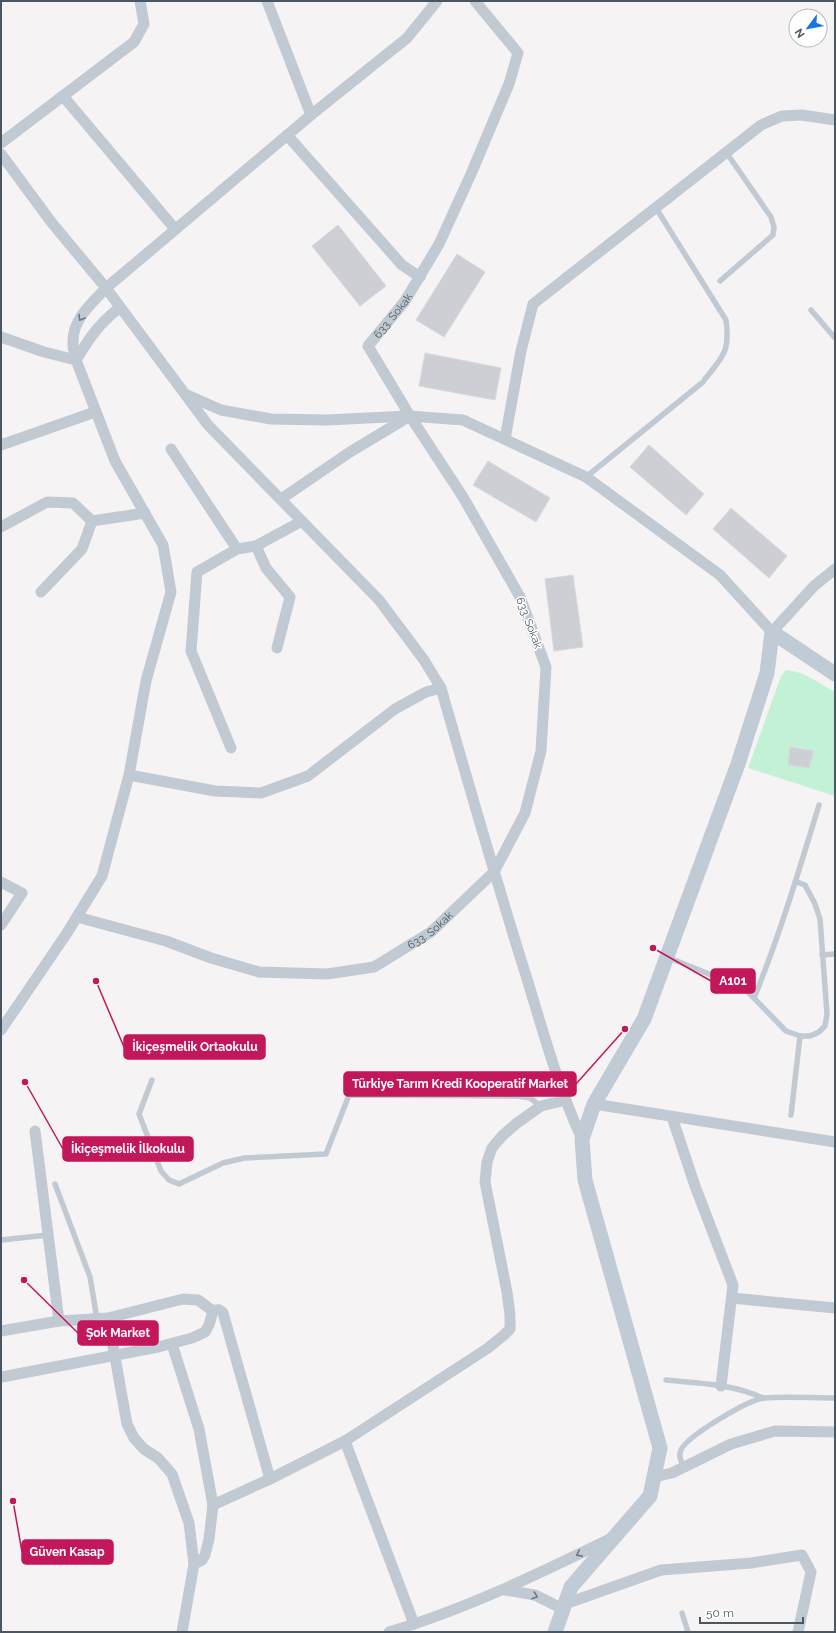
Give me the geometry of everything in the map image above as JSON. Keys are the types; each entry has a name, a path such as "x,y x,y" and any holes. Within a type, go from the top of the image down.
{"street":[{"path":"1,144 134,42 144,24 140,1"},
{"path":"267,1 311,115"},
{"path":"1,1030 77,917 102,876 129,775 146,681 171,592 163,545 115,461 76,360 72,341 75,328 81,316 106,288 311,115 407,38 437,1"},
{"name":"633. Sokak","path":"77,917 166,941 212,958 259,972 327,974 374,967 431,932 494,872 525,813 541,751 546,667 520,596 463,497 410,416 368,346 405,301 439,244 509,84 518,52 474,1"},
{"path":"63,96 176,229"},
{"path":"506,440 521,351 532,304 761,126 782,116 802,115 835,120"},
{"path":"287,135 402,264 420,276"},
{"path":"1,154 52,223 106,288 119,308 208,425 379,600 424,660 441,688 494,872 566,1100 582,1139 585,1180 660,1448 650,1496 571,1587 555,1632"},
{"path":"76,360 90,336 103,321 119,308"},
{"path":"1,337 44,352 76,360"},
{"path":"184,393 221,410 271,419 327,420 410,416 463,420 586,477 720,575 772,632 835,674"},
{"path":"1,445 95,412"},
{"path":"281,499 350,452 410,416"},
{"path":"171,449 237,549"},
{"path":"1,527 47,502 73,503 92,521"},
{"path":"92,521 145,513"},
{"path":"41,592 82,549 92,521"},
{"path":"231,748 191,651 197,572 237,549 256,546 302,521"},
{"path":"256,546 266,568 290,597 278,648"},
{"path":"582,1139 594,1104 644,1019 738,764 767,673 772,632 814,586 835,569"},
{"path":"129,775 215,791 261,793 308,776 395,709 426,692 441,688"},
{"path":"1,882 22,893 1,925"},
{"path":"213,1505 270,1479 345,1441 488,1348 510,1329 508,1292 485,1182 486,1162 492,1148 516,1123 541,1106 566,1100"},
{"path":"594,1104 835,1142"},
{"path":"672,1117 733,1285 721,1386"},
{"path":"35,1131 59,1321"},
{"path":"732,1298 835,1308"},
{"path":"1,1331 59,1321 102,1318 183,1299 198,1300 213,1312"},
{"path":"213,1312 218,1310 223,1312 270,1479"},
{"path":"1,1375 172,1344 205,1332 213,1312"},
{"path":"102,1318 115,1355 127,1424 134,1438 144,1449 158,1458 172,1474 189,1523 194,1564 182,1632"},
{"path":"172,1344 199,1429 213,1505 209,1539 205,1555 202,1560 194,1564"},
{"path":"654,1477 672,1473 731,1444 775,1431 835,1432"},
{"path":"345,1441 414,1624"},
{"path":"389,1632 505,1590 614,1538"},
{"path":"505,1590 535,1595 564,1607 661,1570 751,1563 802,1555 812,1572 798,1632"}],"lane":[{"path":"720,282 773,234 774,227 771,217 726,152"},
{"path":"586,477 704,380 723,358 727,337 726,320 656,208"},
{"path":"811,310 835,338"},
{"path":"754,998 771,956 796,882 819,805"},
{"path":"667,957 736,985 748,992 786,1031 800,1036 810,1036 819,1032 825,1026 827,1014 820,919 815,904 805,885 796,882"},
{"path":"822,955 835,954"},
{"path":"791,1115 800,1036"},
{"path":"152,1080 140,1114 161,1171 169,1180 179,1184 223,1163 244,1158 326,1154 349,1095 518,1096 530,1098 541,1106"},
{"path":"55,1184 90,1277 102,1318"},
{"path":"1,1240 48,1235"},
{"path":"666,1380 721,1386 748,1391 762,1398"},
{"path":"684,1467 680,1457 685,1443 706,1427 748,1403 762,1398 835,1398"},
{"path":"682,1613 688,1632"}],"green space":[{"path":"786,670 812,678 835,692 835,796 748,768 781,676"}],"building":[{"path":"338,225 386,286 360,306 312,246"},
{"path":"457,254 485,272 444,337 416,320"},
{"path":"425,353 501,368 495,400 419,386"},
{"path":"649,445 704,494 686,515 630,467"},
{"path":"488,461 550,498 536,522 473,485"},
{"path":"731,508 787,556 769,578 713,529"},
{"path":"573,575 583,647 554,651 545,579"},
{"path":"790,747 814,751 809,768 788,765"}],"place":[{"name":"A101","path":"653,948"},
{"name":"İkiçeşmelik Ortaokulu","path":"96,981"},
{"name":"Türkiye Tarım Kredi Kooperatif Market","path":"625,1029"},
{"name":"İkiçeşmelik İlkokulu","path":"25,1082"},
{"name":"Şok Market","path":"24,1280"},
{"name":"Güven Kasap","path":"13,1501"}]}
